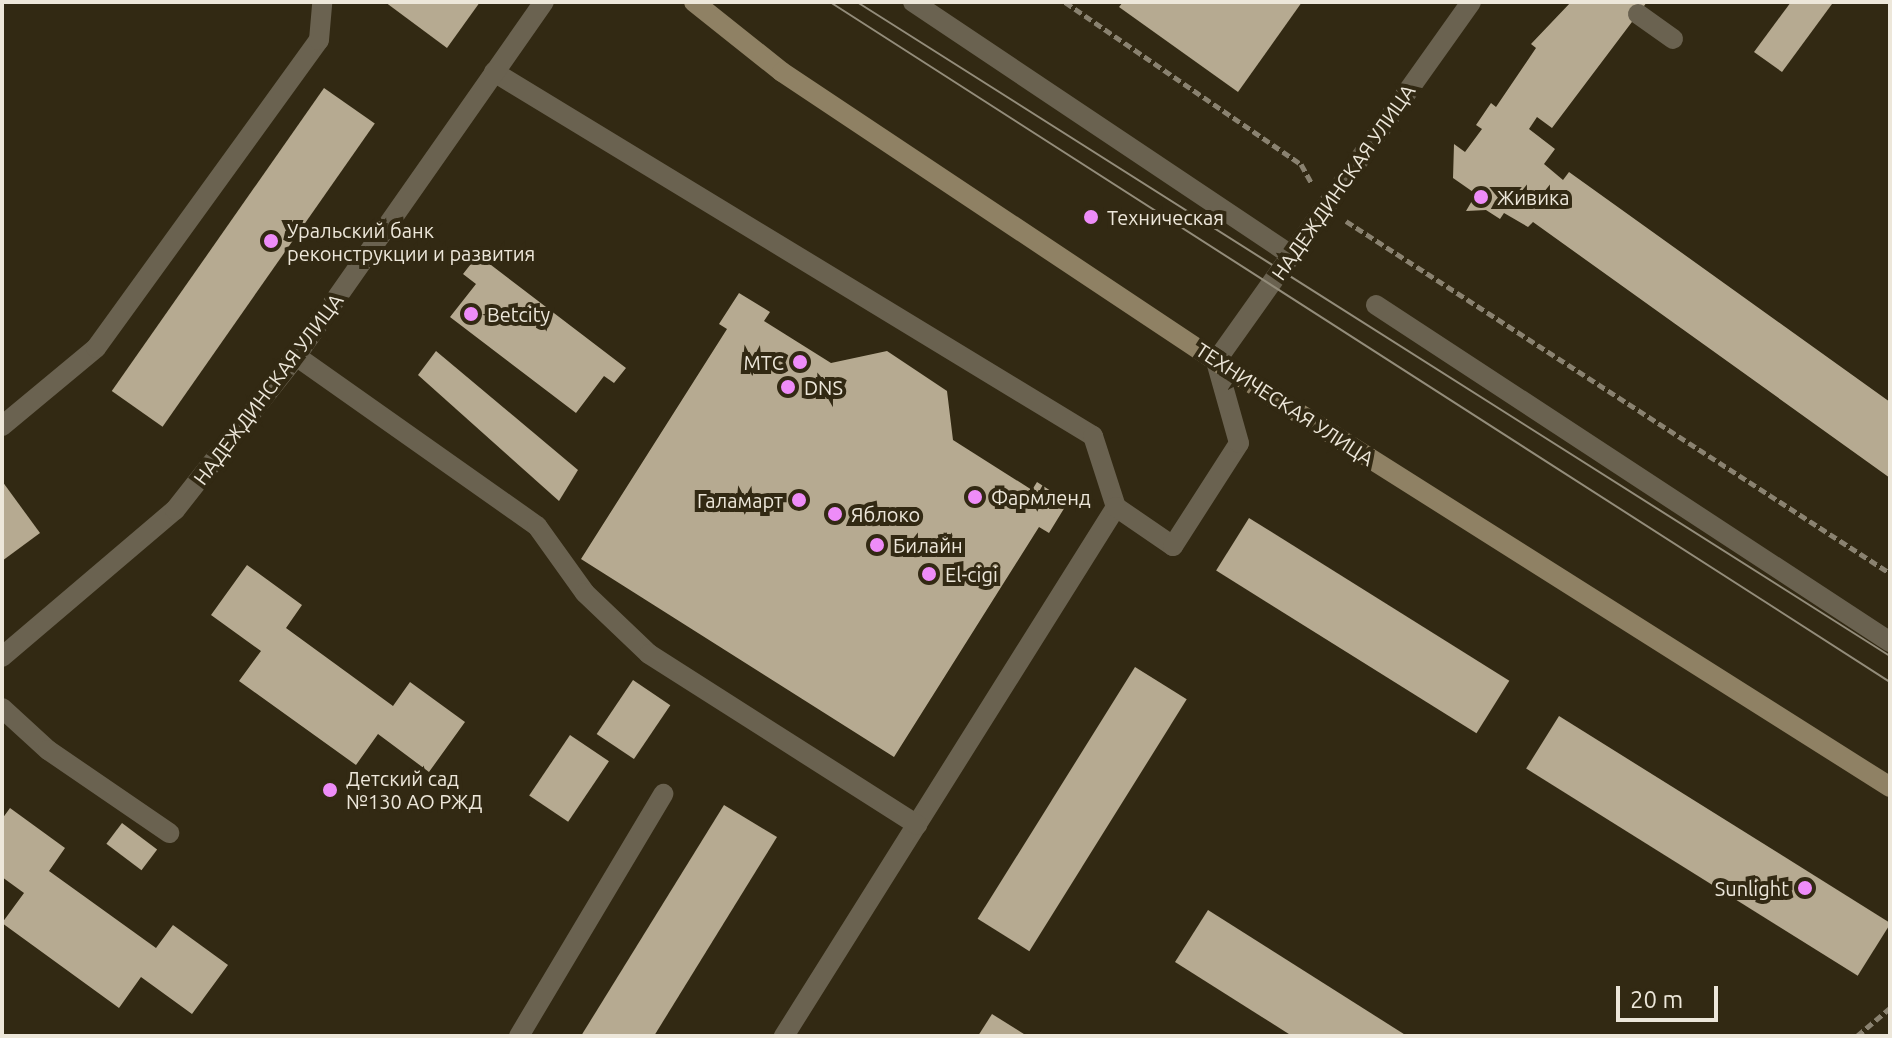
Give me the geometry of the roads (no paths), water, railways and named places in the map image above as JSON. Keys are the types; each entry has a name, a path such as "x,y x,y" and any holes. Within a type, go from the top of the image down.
{"main road":[{"name":"ТЕХНИЧЕСКАЯ УЛИЦА","path":"694,2 782,72 1216,361 1890,787"}],"street":[{"path":"2,426 96,348 319,40 322,2"},
{"name":"НАДЕЖДИНСКАЯ УЛИЦА","path":"2,657 175,510 296,356 544,2"},
{"path":"913,2 1291,255"},
{"name":"НАДЕЖДИНСКАЯ УЛИЦА","path":"1216,361 1471,2"},
{"path":"1638,14 1673,39"},
{"path":"494,72 1093,436 1116,507 1173,546 1239,443 1216,361"},
{"path":"1376,305 1890,642"},
{"path":"296,356 537,526 585,593 649,654 917,825"},
{"path":"784,1036 1116,507"},
{"path":"2,708 48,750 169,833"},
{"path":"519,1036 663,794"}],"tram line":[{"path":"830,2 1890,682"},
{"path":"857,2 1890,656"}],"place":[{"name":"Живика","path":"1481,197"},
{"name":"Техническая","path":"1091,217"},
{"name":"Уральский банк реконструкции и развития","path":"271,241"},
{"name":"Betcity","path":"471,314"},
{"name":"МТС","path":"800,362"},
{"name":"DNS","path":"788,387"},
{"name":"Фармленд","path":"975,497"},
{"name":"Галамарт","path":"799,500"},
{"name":"Яблоко","path":"835,514"},
{"name":"Билайн","path":"877,545"},
{"name":"El-cigi","path":"929,574"},
{"name":"Детский сад №130 АО РЖД","path":"330,790"},
{"name":"Sunlight","path":"1805,888"}]}
